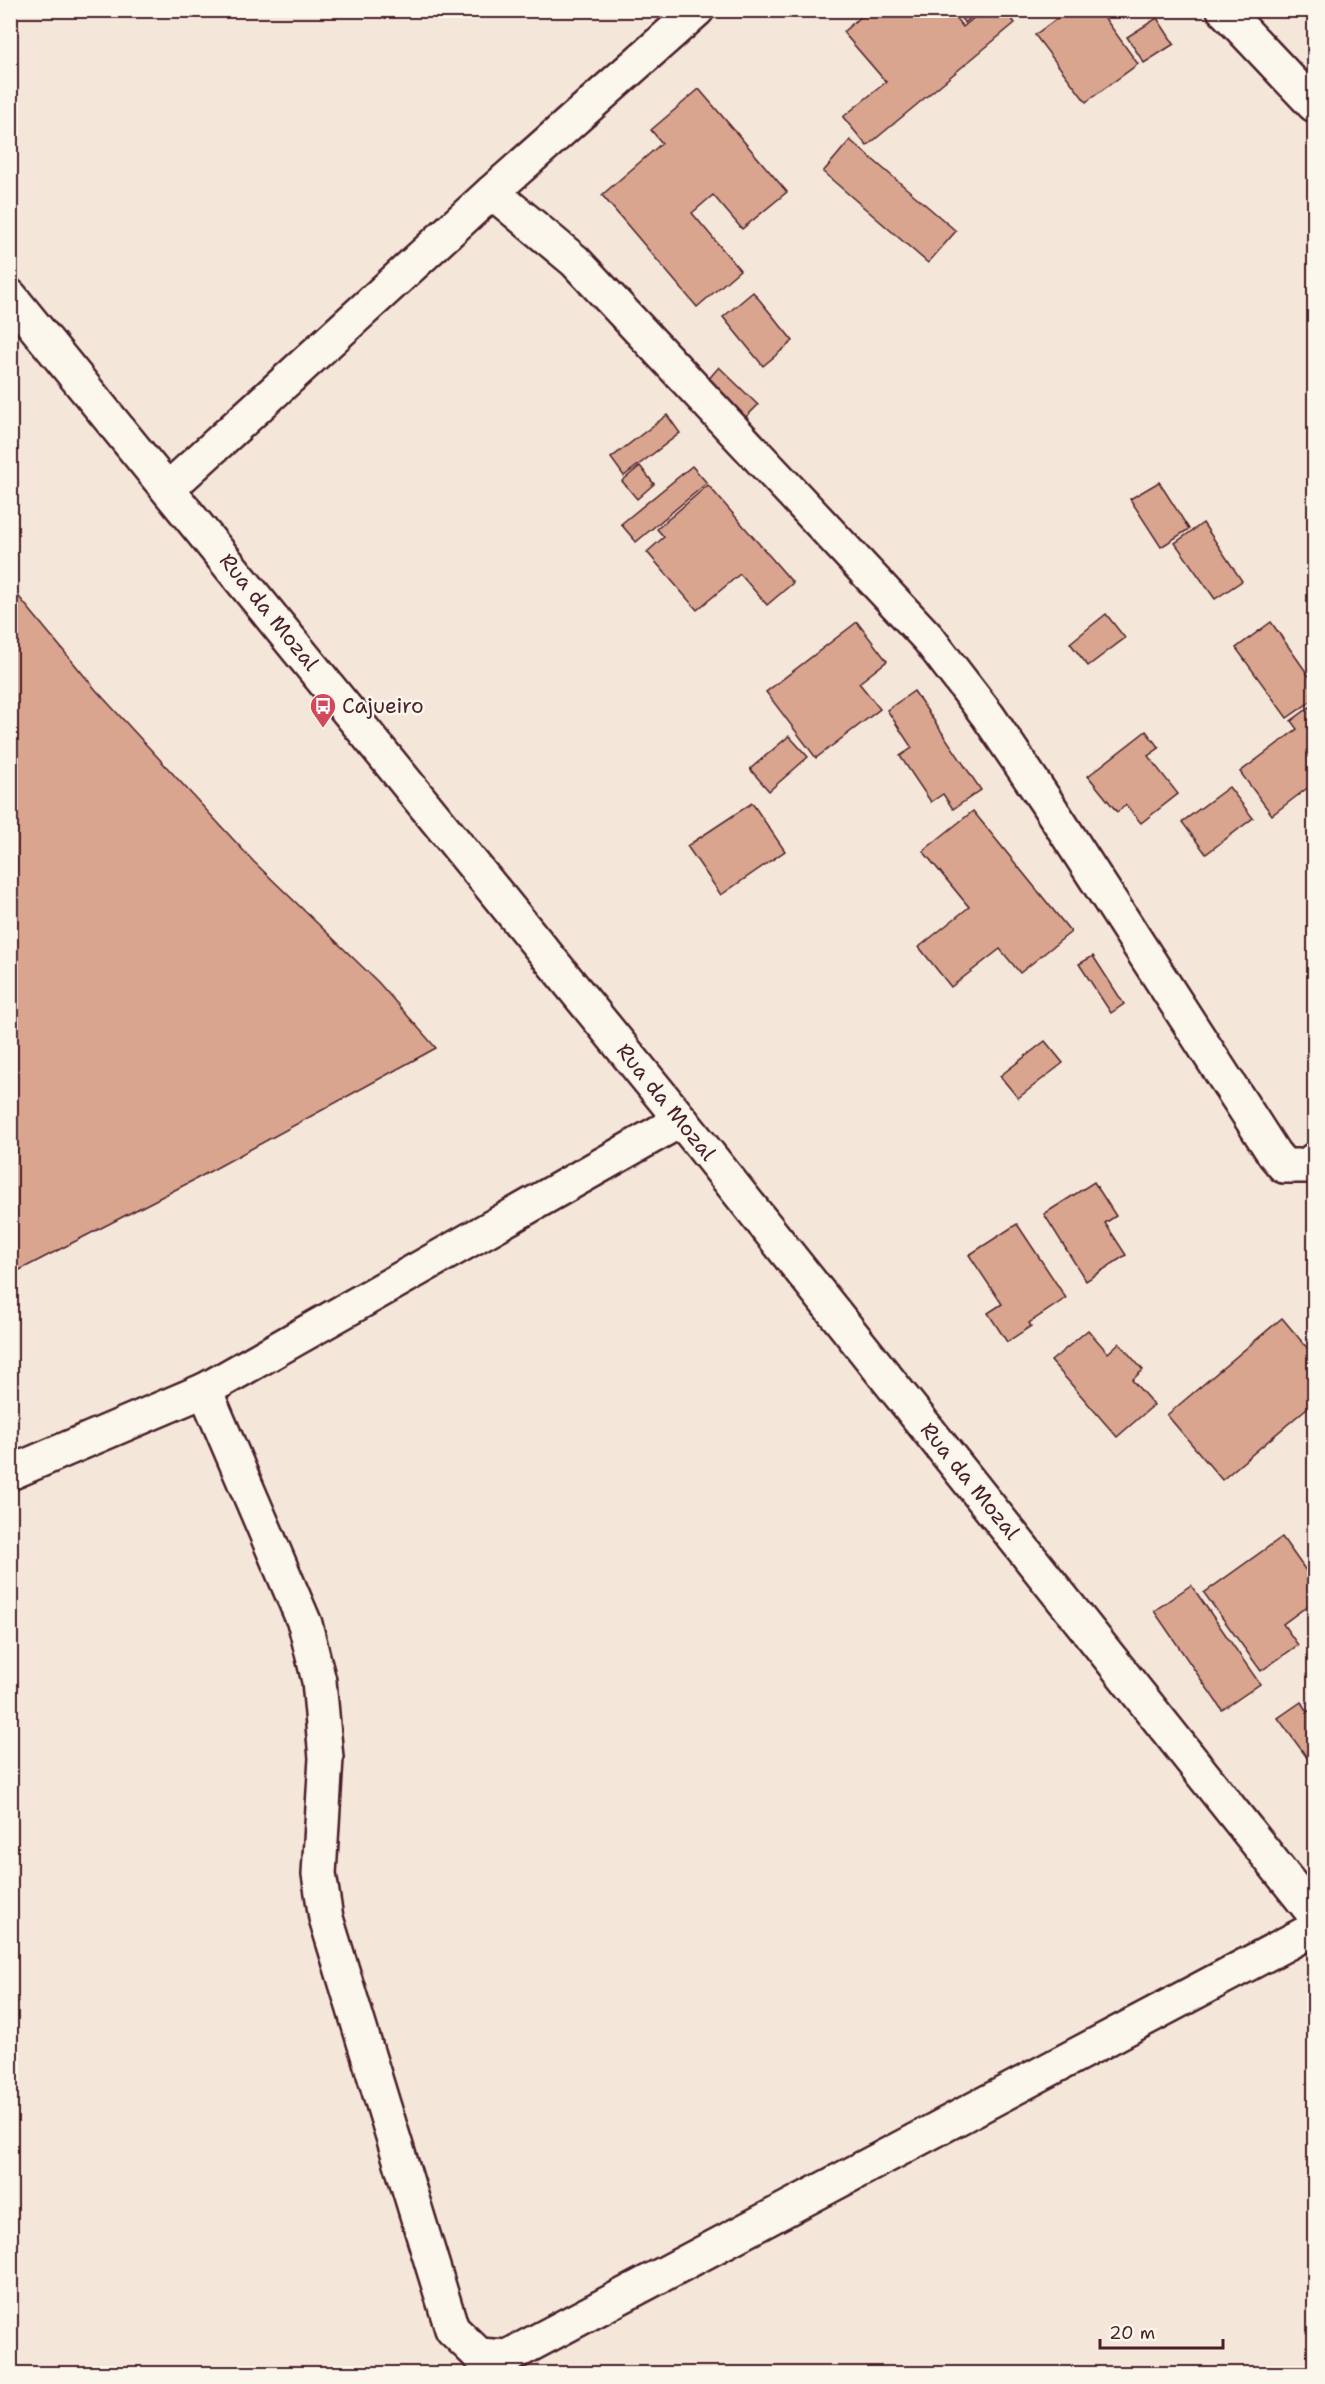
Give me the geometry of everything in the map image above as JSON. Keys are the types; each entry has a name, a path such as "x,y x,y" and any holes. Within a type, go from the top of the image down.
{"street":[{"path":"169,488 492,192 697,10"},
{"path":"1224,10 1314,105"},
{"path":"492,192 575,261 928,638 988,716 1045,800 1274,1155 1284,1166 1306,1166 1314,1160"},
{"name":"Rua da Mozal","path":"10,296 169,488 681,1120 1314,1914"},
{"path":"10,1473 205,1390 681,1120"},
{"path":"205,1390 305,1624 320,1681 326,1758 319,1874 326,1918 452,2329 479,2355 507,2357 1314,1929"}],"building":[{"path":"868,10 949,10 963,27 983,10 1004,10 1015,23 867,146 843,117 886,82 843,32"},
{"path":"953,10 979,10 965,23"},
{"path":"1068,10 1099,10 1138,64 1086,102 1035,35"},
{"path":"1157,18 1174,44 1144,63 1127,37"},
{"path":"699,89 787,192 742,229 713,195 692,213 740,270 697,307 602,195 662,143 651,130"},
{"path":"850,140 956,231 928,263 823,172"},
{"path":"753,292 793,341 763,366 723,317"},
{"path":"719,367 758,405 744,419 706,382"},
{"path":"667,415 680,433 624,476 611,458"},
{"path":"640,466 654,484 637,499 622,481"},
{"path":"692,466 707,483 636,542 621,524"},
{"path":"1159,482 1189,529 1161,547 1130,499"},
{"path":"708,485 793,583 767,605 740,574 697,610 647,552 664,537 657,529"},
{"path":"1203,523 1242,581 1215,599 1175,543"},
{"path":"10,586 96,690 254,862 378,982 436,1048 196,1179 10,1275"},
{"path":"1106,614 1125,638 1088,666 1070,643"},
{"path":"857,622 887,661 859,683 880,709 816,758 766,692"},
{"path":"1271,622 1314,683 1314,699 1287,718 1236,648"},
{"path":"914,691 981,790 953,809 943,794 931,802 900,756 912,748 887,710"},
{"path":"1314,704 1314,783 1272,815 1240,772 1297,729 1291,721"},
{"path":"1146,731 1159,748 1148,756 1178,794 1141,823 1126,805 1117,812 1088,776"},
{"path":"789,736 808,757 769,791 750,769"},
{"path":"1229,787 1253,818 1206,854 1182,822"},
{"path":"752,803 785,851 721,895 687,846"},
{"path":"973,811 1071,932 1020,973 1000,949 951,987 919,947 969,907 923,851"},
{"path":"1093,956 1124,1004 1111,1013 1079,964"},
{"path":"1045,1041 1063,1063 1018,1098 1000,1076"},
{"path":"1094,1182 1116,1216 1105,1223 1126,1255 1086,1281 1044,1214"},
{"path":"1017,1224 1066,1298 1029,1323 1031,1326 1007,1342 988,1313 1002,1304 969,1255"},
{"path":"1282,1318 1314,1356 1314,1402 1222,1480 1167,1415"},
{"path":"1088,1330 1108,1353 1119,1343 1143,1370 1132,1380 1154,1405 1117,1437 1051,1361"},
{"path":"1282,1537 1314,1582 1314,1601 1283,1624 1298,1645 1261,1671 1204,1593"},
{"path":"1191,1585 1260,1684 1222,1710 1154,1611"},
{"path":"1301,1702 1307,1712 1314,1707 1314,1760 1311,1763 1278,1718"}],"place":[{"name":"Cajueiro","path":"323,729"}]}
